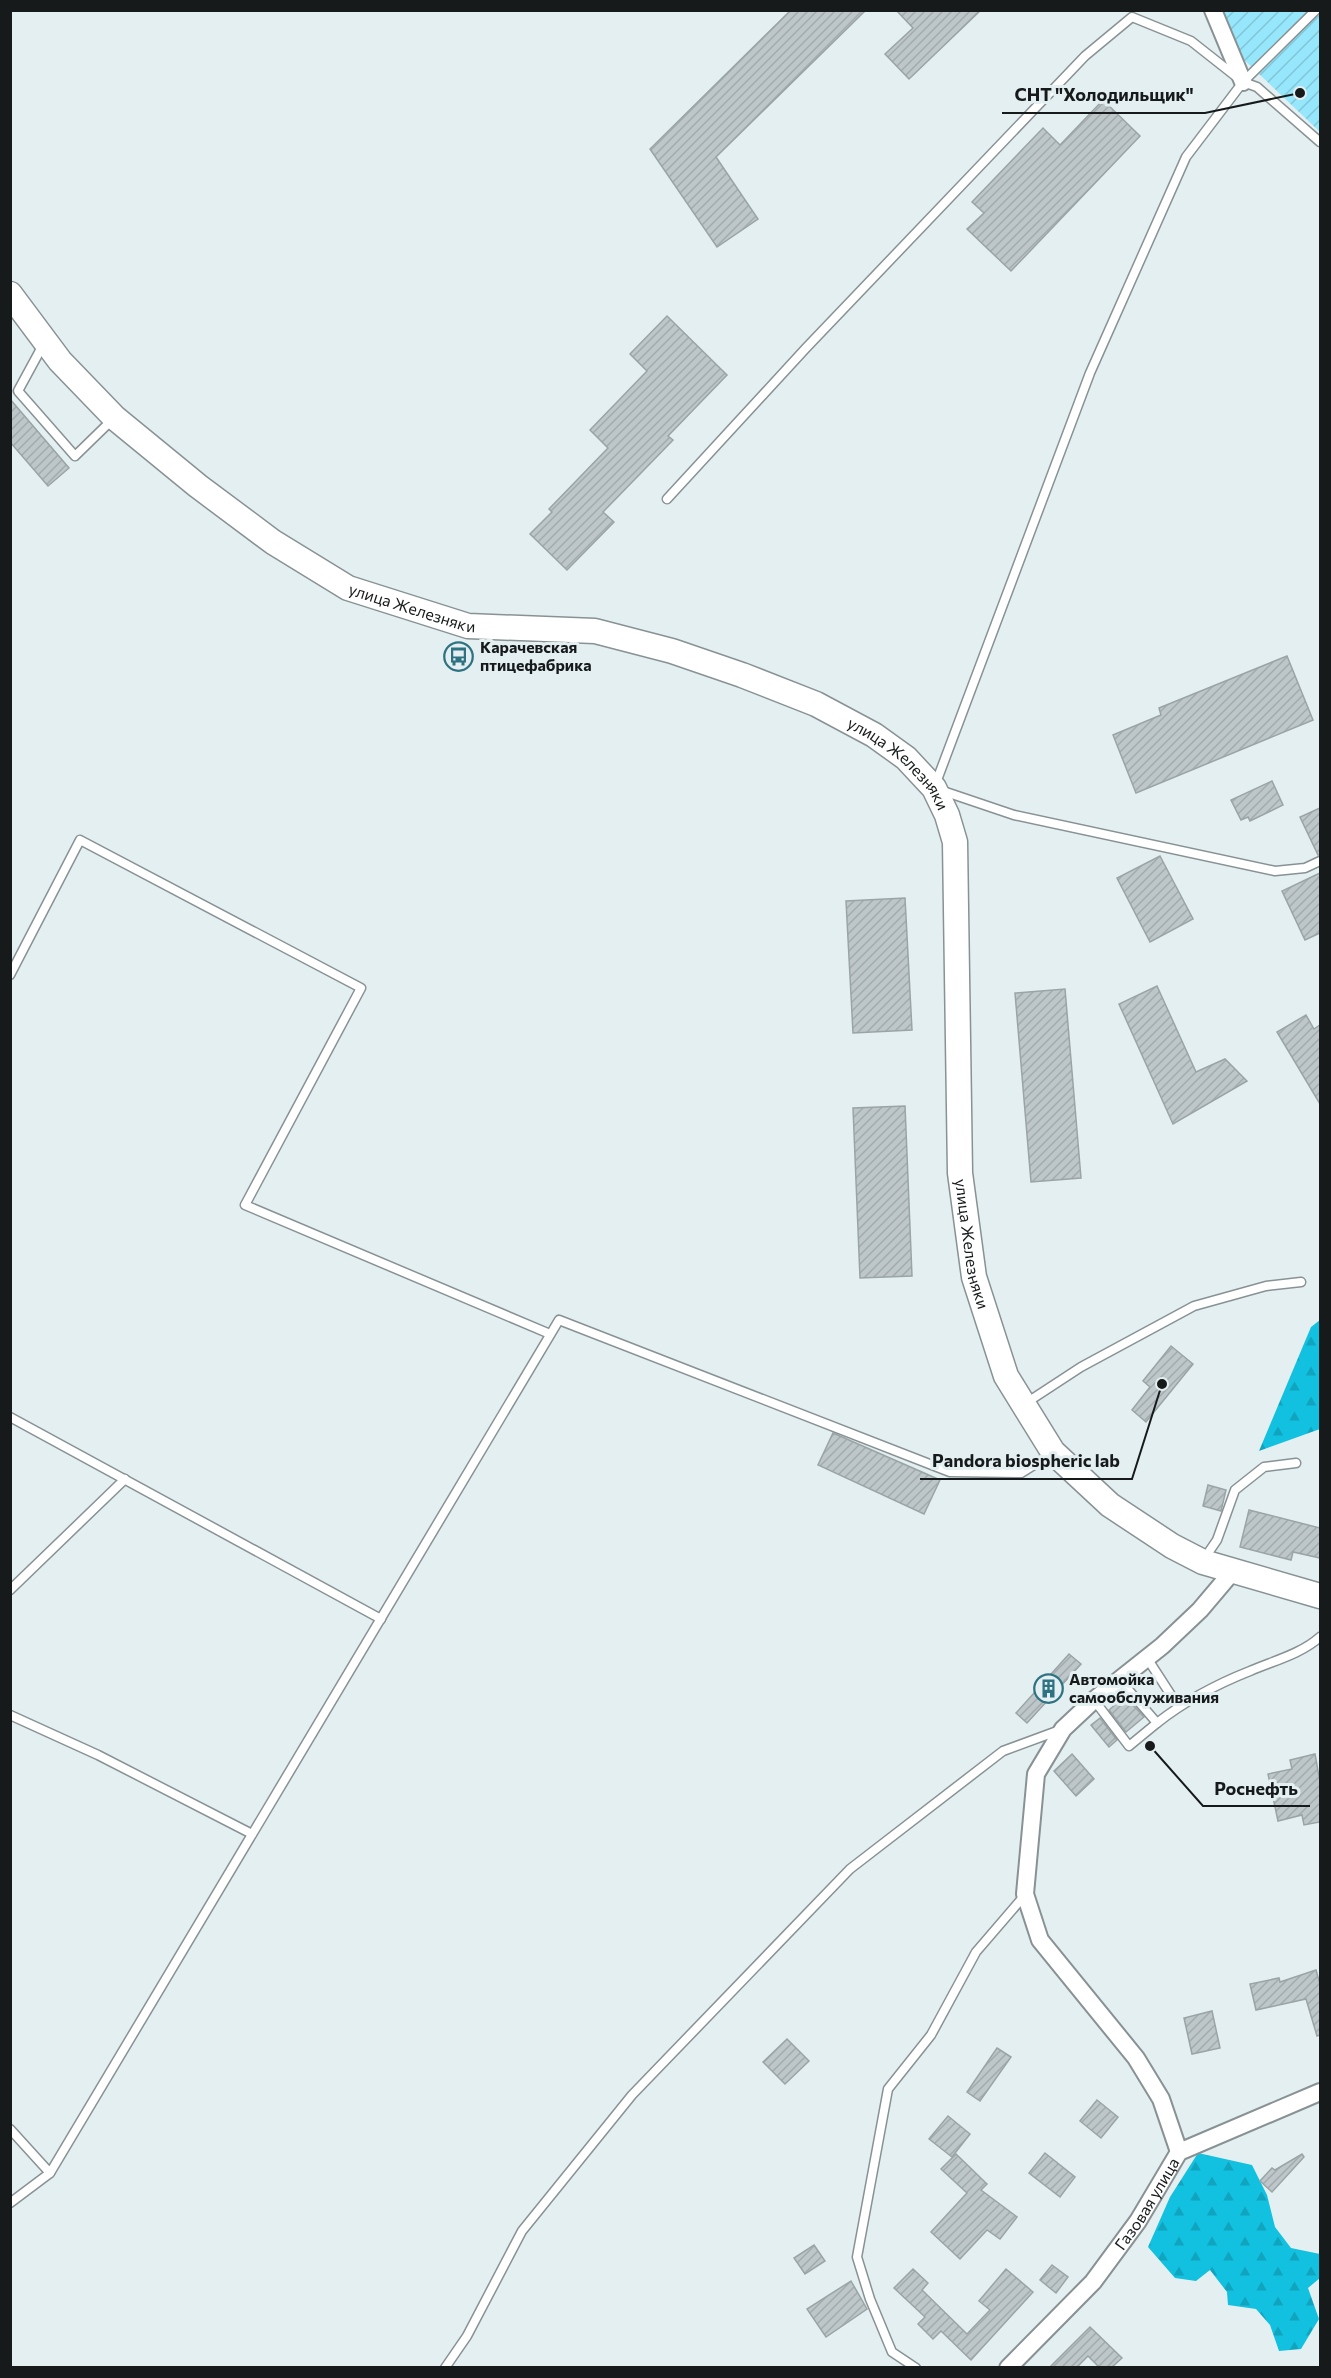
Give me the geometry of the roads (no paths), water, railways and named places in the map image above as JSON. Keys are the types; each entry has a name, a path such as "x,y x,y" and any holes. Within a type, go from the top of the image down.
{"street":[{"path":"1213,10 1243,82"},
{"name":"улица Железняки","path":"10,294 44,342 115,418 198,486 264,535 348,588 468,626 596,631 672,651 816,704 874,735 906,758 934,788 947,815 955,842 960,1173 974,1277 1006,1376 1053,1452 1110,1505 1172,1546 1203,1562 1320,1596"},
{"path":"1179,2152 1161,2099 1136,2058 1040,1940 1025,1894 1036,1774 1064,1729 1094,1700 1147,1658 1200,1610 1233,1571"},
{"name":"Газовая улица","path":"1008,2367 1093,2282 1138,2221 1179,2152 1320,2092"}],"lane":[{"path":"1316,10 1243,82 1186,157 1090,372 934,788 1014,815 1275,871 1305,867 1320,861"},
{"path":"666,499 806,348 1085,56 1132,17 1191,41 1243,82 1257,87 1320,142"},
{"path":"44,342 18,391 75,456 115,418"},
{"path":"10,975 80,840 361,988 245,1204 550,1334"},
{"path":"1023,1405 1081,1367 1194,1306 1266,1286 1301,1282"},
{"path":"10,2202 50,2173 559,1320 950,1472 1021,1473 1053,1452"},
{"path":"10,1417 381,1619"},
{"path":"1203,1562 1217,1540 1235,1490 1264,1467 1296,1463"},
{"path":"10,1590 124,1479"},
{"path":"1094,1700 1129,1746 1178,1706 1246,1672 1310,1646 1320,1637"},
{"path":"1147,1658 1178,1706"},
{"path":"1120,1680 1157,1723"},
{"path":"10,1715 252,1834"},
{"path":"445,2367 467,2336 522,2231 632,2095 833,1886 850,1869 1003,1751 1064,1729"},
{"path":"916,2367 892,2352 857,2257 888,2090 931,2035 976,1952 1025,1894"},
{"path":"10,2129 50,2173"}],"place":[{"name":"СНТ \"Холодильщик\"","path":"1300,93"},
{"name":"Карачевская птицефабрика","path":"459,656"},
{"name":"Pandora biospheric lab","path":"1162,1384"},
{"name":"Автомойка самообслуживания","path":"1048,1688"},
{"name":"Роснефть","path":"1150,1746"}]}
